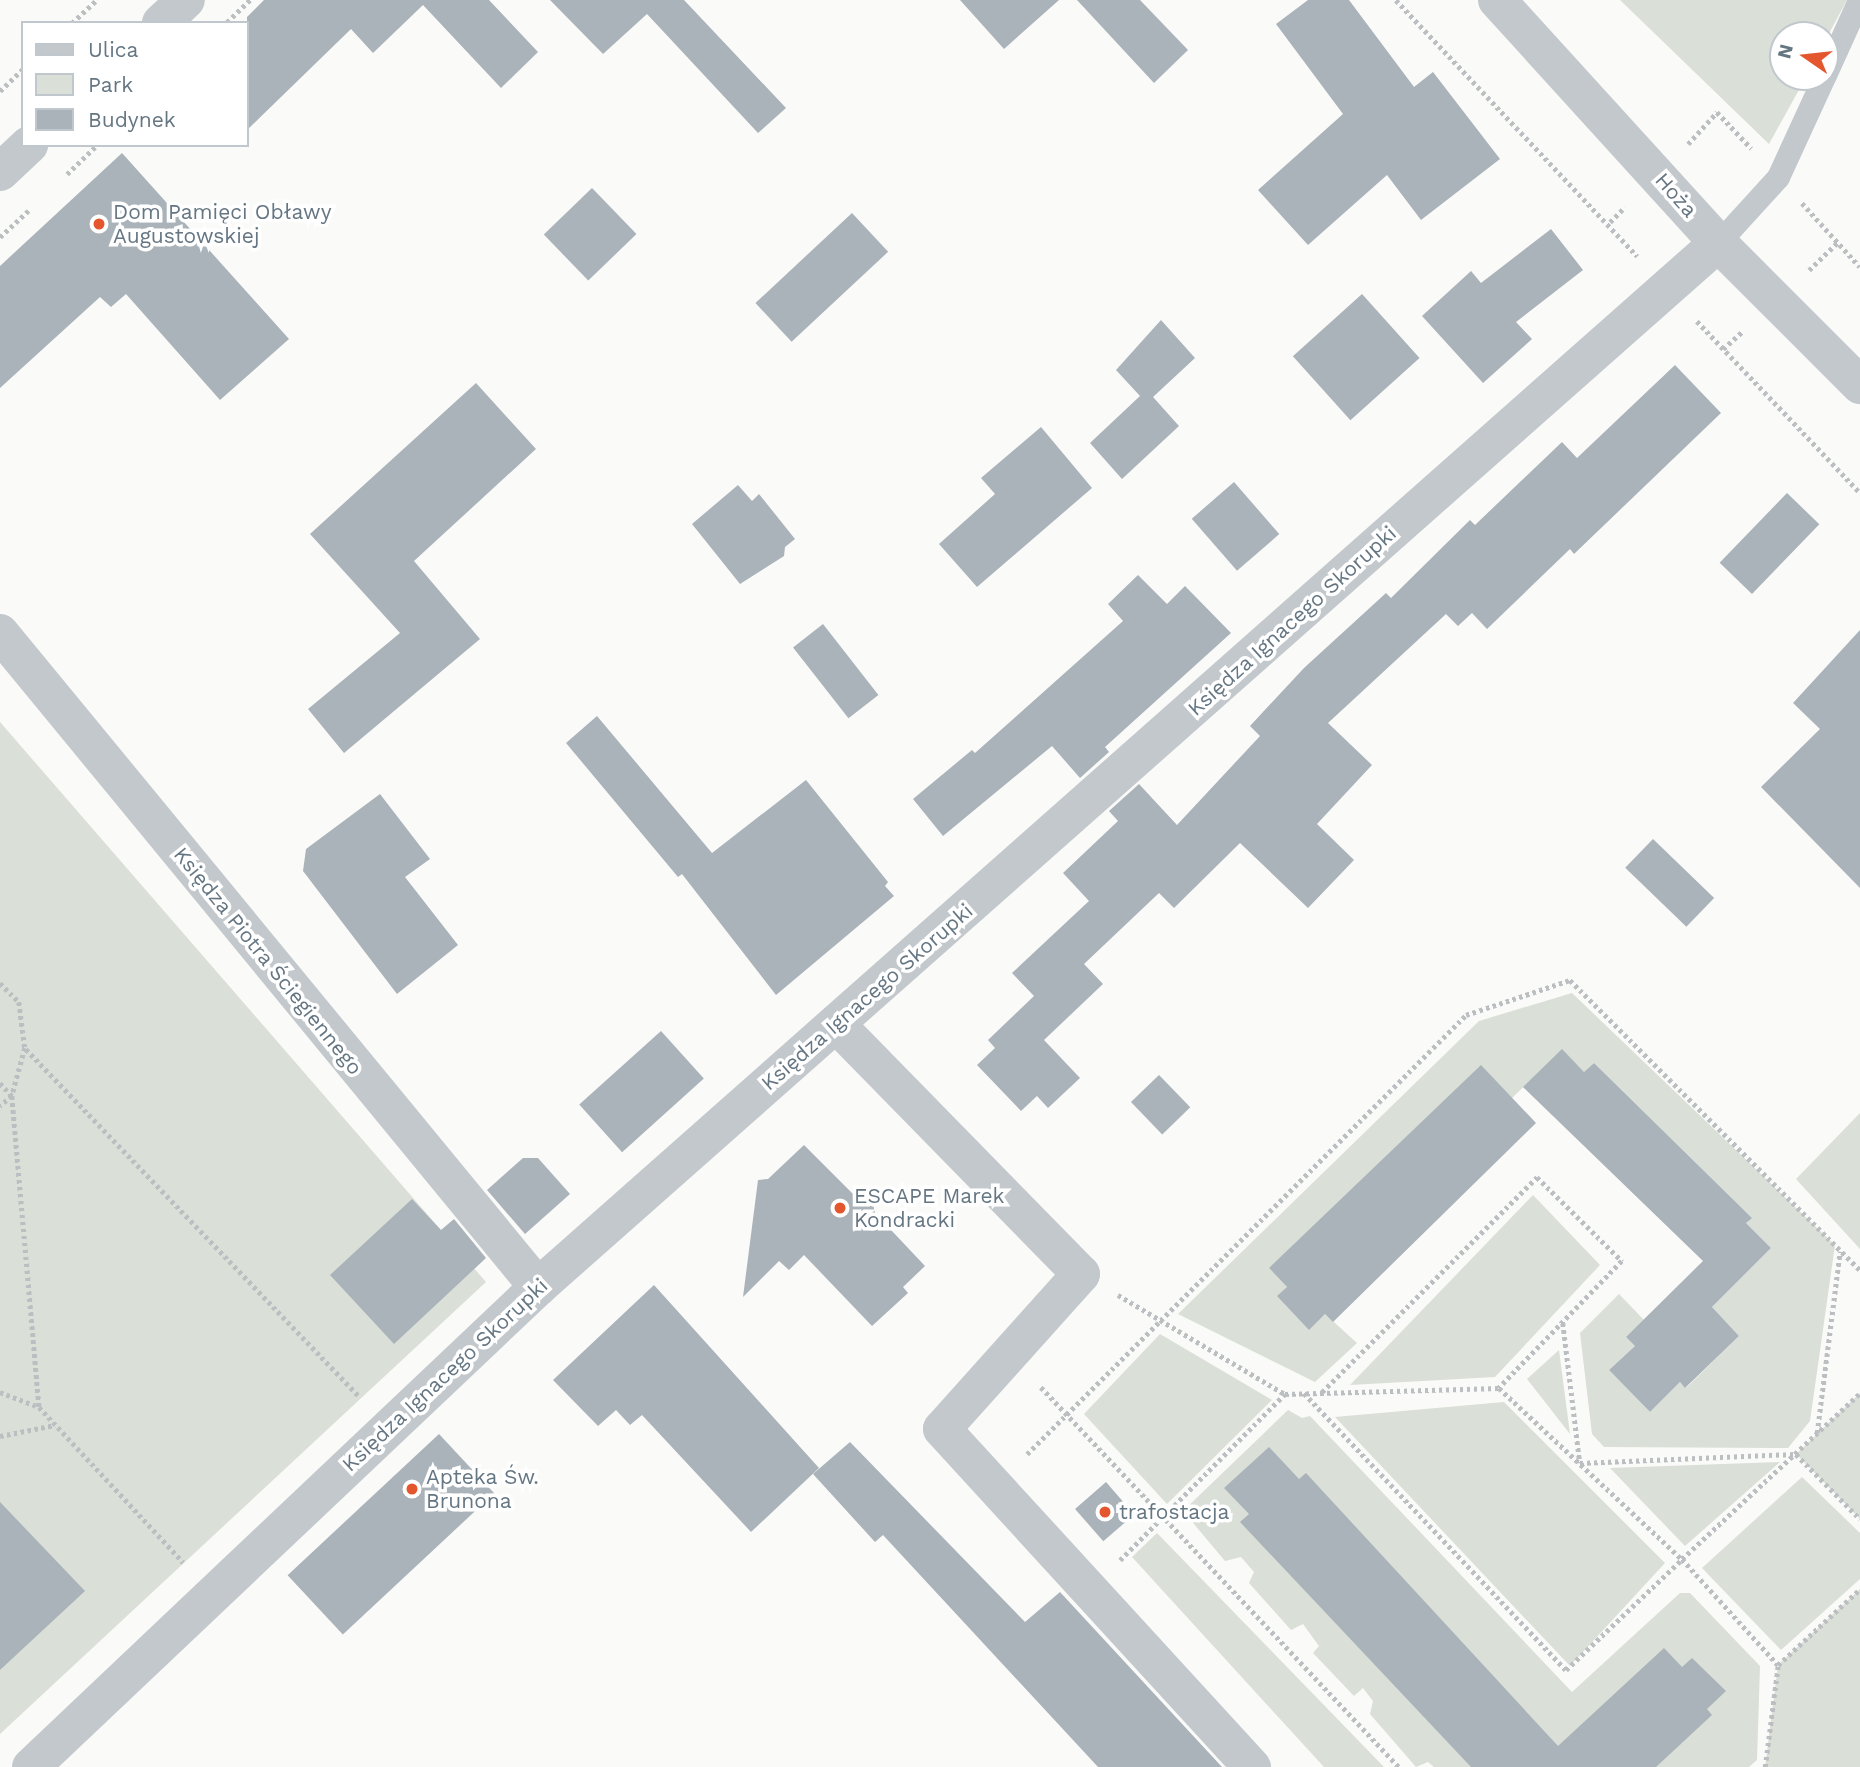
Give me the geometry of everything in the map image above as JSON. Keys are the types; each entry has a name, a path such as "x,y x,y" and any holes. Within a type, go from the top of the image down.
{"street":[{"path":"163,21 186,0"},
{"name":"Hoża","path":"1497,0 1718,243 1860,385"},
{"path":"0,172 27,147"},
{"name":"Księdza Ignacego Skorupki","path":"32,1767 538,1287 836,1024 1675,305 1718,243"},
{"name":"Księdza Piotra Ściegiennego","path":"0,633 538,1287"},
{"path":"836,1024 1080,1274 942,1429 1252,1767"}],"lane":[{"path":"1839,43 1859,0"},
{"path":"1718,243 1778,177 1817,91"}],"path":[{"path":"74,21 97,0"},
{"path":"228,21 250,0"},
{"path":"1396,0 1610,222 1675,305 1694,317 1860,493"},
{"path":"0,91 21,71"},
{"path":"994,1486 1466,1015 1570,980 1860,1270"},
{"path":"0,983 19,1002 25,1048 12,1096 39,1407"},
{"path":"25,1048 360,1396"},
{"path":"0,1083 12,1096"},
{"path":"0,1106 12,1096"},
{"path":"1322,1392 1537,1177 1622,1261 1500,1388"},
{"path":"1816,1435 1840,1250"},
{"path":"1080,1274 1162,1319 1285,1394 1500,1388 1682,1559 1778,1665"},
{"path":"1563,1322 1580,1463"},
{"path":"1009,1354 1399,1767"},
{"path":"0,1392 39,1407 189,1568"},
{"path":"1304,1393 1566,1670 1860,1393"},
{"path":"1090,1590 1285,1394"},
{"path":"0,1436 56,1425"},
{"path":"1580,1463 1796,1454 1860,1519"},
{"path":"1765,1767 1778,1665 1860,1589"}],"green space":[{"path":"1620,0 1847,0 1836,21 1769,21 1769,91 1798,91 1769,144"},
{"path":"0,722 486,1282 0,1734"},
{"path":"1572,993 1835,1245 1810,1421 1788,1448 1604,1447 1592,1434 1580,1333 1619,1294 1644,1320 1626,1337 1635,1346 1609,1370 1650,1412 1680,1382 1686,1388 1739,1336 1712,1307 1771,1248 1746,1223 1751,1217 1594,1063 1584,1072 1562,1050 1512,1098 1269,1268 1287,1287 1278,1296 1309,1329 1325,1314 1357,1343 1315,1382 1178,1314 1479,1021"},
{"path":"1860,1113 1860,1249 1796,1179"},
{"path":"1533,1195 1600,1265 1495,1377 1350,1385"},
{"path":"1160,1334 1272,1400 1167,1504 1084,1414"},
{"path":"1559,1350 1570,1434 1527,1379"},
{"path":"1860,1393 1860,1519 1796,1454"},
{"path":"1504,1402 1665,1563 1570,1666 1335,1417"},
{"path":"1288,1410 1302,1418 1310,1416 1572,1692 1680,1593 1690,1593 1760,1666 1757,1760 1749,1767 1434,1767 1428,1762 1416,1767 1370,1714 1373,1701 1363,1688 1354,1696 1313,1653 1319,1646 1303,1624 1291,1630 1249,1583 1254,1572 1241,1557 1225,1561 1183,1511"},
{"path":"1780,1462 1685,1546 1610,1468"},
{"path":"1802,1477 1860,1533 1860,1579 1781,1650 1702,1568"},
{"path":"1157,1533 1384,1767 1324,1767 1132,1557"},
{"path":"1860,1589 1860,1767 1765,1767 1778,1665"}],"building":[{"path":"264,0 489,0 538,52 501,88 423,5 373,53 351,29 248,129 247,17"},
{"path":"550,0 684,0 786,108 758,133 647,14 603,54"},
{"path":"960,0 1059,0 1004,49"},
{"path":"1077,0 1140,0 1188,50 1154,83"},
{"path":"1308,0 1349,0 1414,87 1433,72 1500,159 1421,220 1387,175 1308,245 1258,190 1343,114 1276,24"},
{"path":"122,153 289,339 220,400 126,294 111,307 100,297 0,388 0,266"},
{"path":"592,188 636,234 588,281 544,235"},
{"path":"852,213 888,252 792,342 755,303"},
{"path":"1551,229 1583,270 1516,322 1532,339 1483,383 1422,316 1471,271 1481,283"},
{"path":"1362,294 1420,358 1350,420 1293,356"},
{"path":"1161,320 1195,358 1153,397 1179,426 1122,479 1090,443 1140,396 1116,370"},
{"path":"1675,365 1721,413 1574,554 1570,549 1487,629 1472,613 1458,626 1446,614 1328,723 1372,765 1317,824 1354,860 1308,908 1240,843 1174,908 1159,893 1084,964 1103,984 1044,1040 1080,1078 1048,1108 1037,1096 1021,1111 977,1065 995,1048 988,1040 1034,996 1012,973 1089,901 1063,873 1118,821 1109,811 1139,784 1177,825 1260,736 1250,726 1304,668 1386,593 1391,598 1470,520 1475,525 1562,442 1577,458"},
{"path":"476,383 536,449 414,561 480,639 344,753 308,709 400,633 310,534"},
{"path":"1041,427 1092,488 977,587 939,544 995,494 981,478"},
{"path":"1234,482 1279,534 1237,571 1192,519"},
{"path":"738,485 752,501 759,494 795,539 785,547 784,556 740,584 692,524"},
{"path":"1787,493 1819,524 1752,594 1720,563"},
{"path":"1138,575 1167,604 1185,586 1231,633 1105,747 1109,752 1080,778 1052,746 943,836 913,799 972,750 975,753 1123,621 1108,604"},
{"path":"823,624 878,695 848,718 793,647"},
{"path":"1860,630 1860,888 1761,787 1820,729 1793,703"},
{"path":"597,716 712,853 806,780 888,882 885,886 894,896 776,995 682,874 678,877 566,743"},
{"path":"380,794 430,859 405,877 458,945 397,994 303,871 306,849"},
{"path":"1653,839 1714,898 1686,927 1625,868"},
{"path":"661,1031 704,1079 622,1152 579,1105"},
{"path":"1562,1049 1584,1072 1594,1063 1752,1218 1746,1223 1771,1248 1712,1307 1739,1336 1685,1388 1680,1382 1650,1412 1609,1370 1635,1346 1626,1337 1703,1261 1523,1087"},
{"path":"1481,1065 1536,1123 1333,1322 1325,1314 1309,1330 1277,1296 1287,1287 1269,1268"},
{"path":"1159,1075 1190,1107 1162,1134 1131,1102"},
{"path":"804,1145 862,1203 873,1204 875,1213 925,1266 903,1287 908,1293 872,1326 804,1255 789,1270 779,1261 743,1297 758,1180 768,1179"},
{"path":"523,1158 538,1158 570,1194 525,1234 487,1190"},
{"path":"412,1199 441,1230 454,1219 486,1258 394,1344 330,1275"},
{"path":"654,1285 819,1468 751,1532 642,1415 630,1425 616,1410 598,1426 553,1380"},
{"path":"439,1434 494,1493 343,1634 288,1575"},
{"path":"850,1442 1025,1622 1060,1592 1222,1767 1098,1767 883,1535 875,1542 813,1474"},
{"path":"1269,1447 1299,1479 1306,1473 1558,1746 1664,1648 1682,1667 1692,1658 1726,1691 1707,1709 1712,1715 1656,1767 1471,1767 1240,1522 1249,1514 1224,1488"},
{"name":"trafostacja","path":"1106,1482 1134,1514 1103,1541 1075,1509"},
{"path":"0,1502 85,1591 0,1670"}],"place":[{"name":"Dom Pamięci Obławy Augustowskiej","path":"99,224"},
{"name":"ESCAPE Marek Kondracki","path":"840,1208"},
{"name":"Apteka Św. Brunona","path":"412,1489"},
{"name":"trafostacja","path":"1105,1512"}]}
